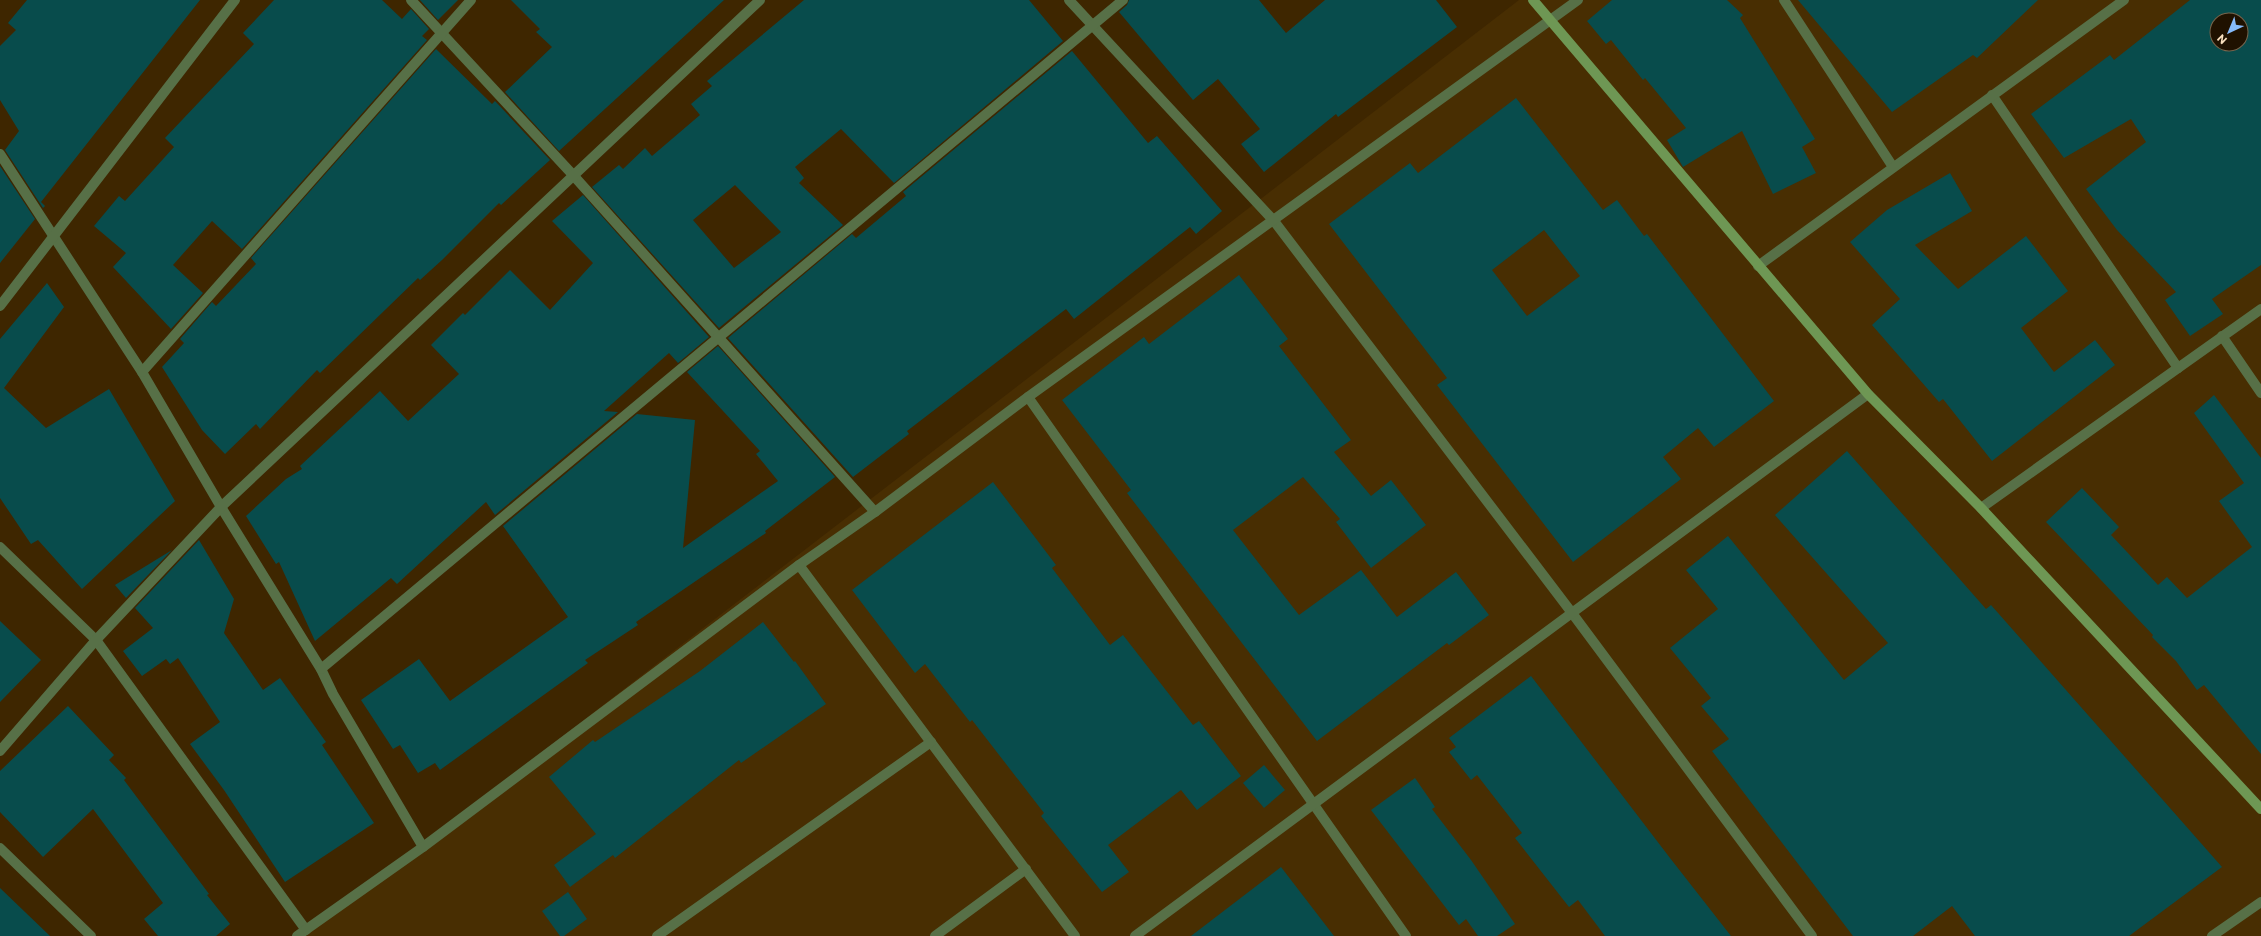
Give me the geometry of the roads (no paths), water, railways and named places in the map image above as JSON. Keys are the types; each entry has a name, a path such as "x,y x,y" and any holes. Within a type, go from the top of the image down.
{"street":[{"path":"0,306 235,0"},
{"path":"411,0 442,31 875,512"},
{"path":"142,372 471,0"},
{"path":"0,751 96,640 221,508 760,0"},
{"path":"1069,0 1274,221 1572,613 1812,936"},
{"path":"321,669 1122,0"},
{"path":"1533,0 1868,394 1981,508 2261,809"},
{"path":"0,547 96,640 304,934 423,847 799,565 875,512 1028,397 1274,221 1578,0"},
{"path":"1784,0 1893,168"},
{"path":"1758,266 2124,0"},
{"path":"1992,95 2178,368"},
{"path":"0,154 142,372 221,508 321,669 333,694 423,847"},
{"path":"1981,508 2261,309"},
{"path":"2222,336 2261,393"},
{"path":"1136,936 1868,394"},
{"path":"1028,397 1406,936"},
{"path":"799,565 1075,936"},
{"path":"657,936 931,742"},
{"path":"0,848 91,936"},
{"path":"935,936 1026,869"},
{"path":"2212,936 2261,902"}]}
